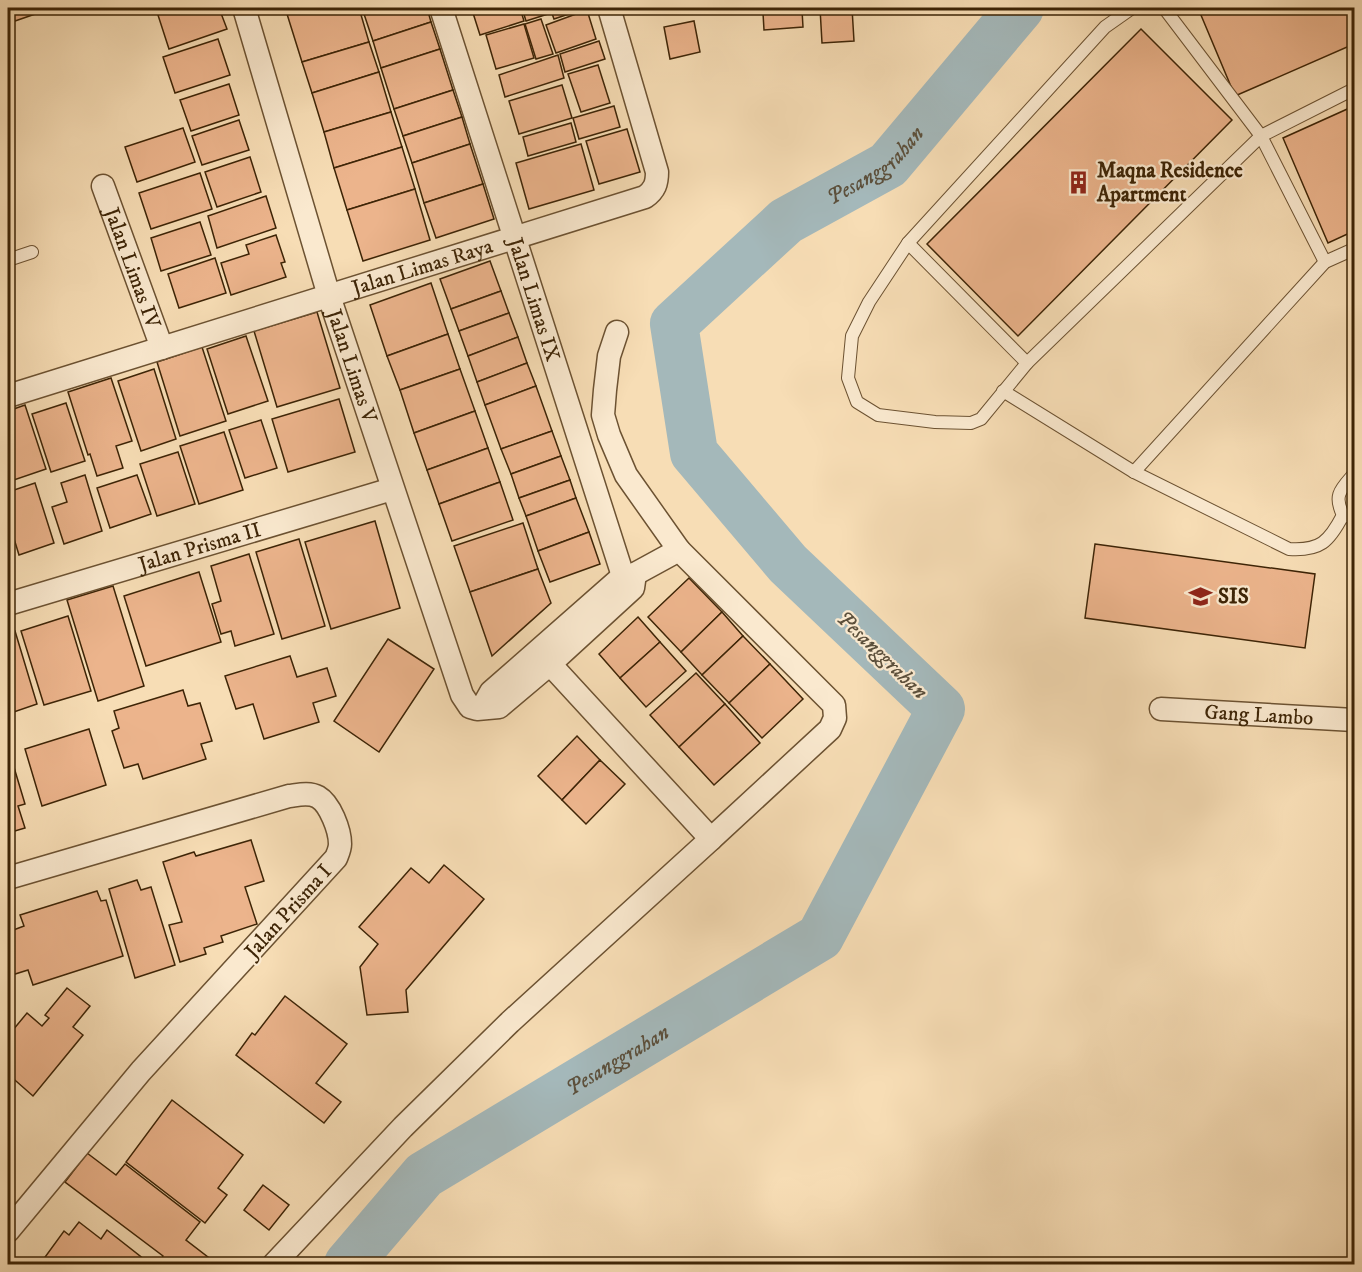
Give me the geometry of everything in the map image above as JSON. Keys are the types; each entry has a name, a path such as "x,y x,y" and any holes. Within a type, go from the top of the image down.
{"street":[{"name":"Jalan Limas V","path":"244,8 329,296 462,695 470,707 482,708"},
{"name":"Jalan Limas IX","path":"441,8 514,236 630,579"},
{"name":"Jalan Limas Raya","path":"8,396 514,236 645,197 652,192 657,183 657,171 609,8"},
{"name":"Jalan Limas IV","path":"103,186 162,348"},
{"path":"274,1264 403,1127 510,1022 831,729 835,718 834,705 679,550 626,475 603,415 609,356 617,332"},
{"name":"Jalan Prisma II","path":"8,604 392,489"},
{"path":"482,708 491,692 630,579 679,550"},
{"path":"482,708 499,707 550,664 630,579"},
{"path":"550,664 711,839"},
{"name":"Gang Lambo","path":"1161,709 1354,720"},
{"name":"Jalan Prisma I","path":"8,878 289,796 306,794 318,797 329,809 339,835 340,847 336,858 141,1071 8,1231"}],"lane":[{"path":"1132,8 1105,27 908,243 869,302 852,336 848,378 857,402 878,415 935,422 971,423 981,418 1027,363 1261,136 1354,89"},
{"path":"1164,8 1261,136 1325,261"},
{"path":"908,243 1027,363"},
{"path":"1134,472 1325,261 1354,249"},
{"path":"8,260 32,252"},
{"path":"1003,391 1134,472 1289,549 1305,550 1322,545 1349,517 1337,503 1341,489 1354,474"}],"building":[{"path":"10,8 39,8 41,12 15,21"},
{"path":"169,8 219,8 227,29 169,49 157,12"},
{"path":"285,8 310,8 287,14"},
{"path":"310,8 359,8 369,42 302,62 287,14"},
{"path":"362,8 427,8 431,22 373,41"},
{"path":"491,8 520,8 524,21 480,35 473,13"},
{"path":"522,8 546,8 548,14 526,21"},
{"path":"550,8 583,8 584,9 554,19"},
{"path":"670,8 704,8 671,13"},
{"path":"762,8 799,8 762,10"},
{"path":"820,8 852,8 854,41 822,43"},
{"path":"1198,8 1354,8 1354,44 1235,96"},
{"path":"587,10 596,39 556,53 546,25"},
{"path":"802,10 803,27 764,30 763,13"},
{"path":"541,19 553,54 536,59 525,24"},
{"path":"694,21 700,52 670,59 664,27"},
{"path":"431,22 440,49 381,68 373,41"},
{"path":"524,24 534,58 496,69 486,35"},
{"name":"Maqna Residence Apartment","path":"1141,29 1232,120 1018,336 927,244"},
{"path":"218,39 230,75 175,93 163,57"},
{"path":"599,41 605,59 565,72 560,54"},
{"path":"369,42 379,72 312,93 302,62"},
{"path":"440,49 453,90 394,109 381,68"},
{"path":"558,55 564,78 505,97 499,75"},
{"path":"598,65 610,103 581,112 568,74"},
{"path":"379,72 391,112 324,132 312,93"},
{"path":"229,84 239,115 191,131 180,100"},
{"path":"562,85 572,118 519,134 509,101"},
{"path":"453,90 462,117 403,136 394,109"},
{"path":"614,106 620,127 579,139 573,118"},
{"path":"1354,106 1354,231 1328,243 1283,138"},
{"path":"391,112 402,147 334,168 324,132"},
{"path":"462,117 470,144 412,163 403,136"},
{"path":"239,120 249,150 202,165 192,136"},
{"path":"571,123 576,142 528,156 523,137"},
{"path":"183,128 195,162 137,182 125,147"},
{"path":"627,129 640,172 599,184 586,141"},
{"path":"470,144 483,184 424,203 412,163"},
{"path":"581,144 594,190 529,209 516,163"},
{"path":"402,147 415,189 347,210 334,168"},
{"path":"250,157 261,192 217,207 205,172"},
{"path":"200,173 212,209 151,229 139,193"},
{"path":"483,184 494,219 436,238 424,203"},
{"path":"415,189 430,240 363,261 347,210"},
{"path":"266,196 276,228 217,248 208,216"},
{"path":"200,222 211,255 161,271 151,238"},
{"path":"276,235 285,262 281,263 286,277 231,295 221,263 249,254 246,245"},
{"path":"215,258 226,293 179,308 168,274"},
{"path":"490,261 501,291 451,309 440,279"},
{"path":"431,283 448,334 387,356 370,305"},
{"path":"501,291 509,313 459,331 451,309"},
{"path":"317,312 340,388 277,407 254,331"},
{"path":"509,313 518,337 468,356 459,331"},
{"path":"448,334 460,369 400,390 387,356"},
{"path":"246,336 268,401 228,414 207,349"},
{"path":"518,337 527,363 477,382 468,356"},
{"path":"202,347 226,421 180,436 157,362"},
{"path":"527,363 536,386 485,405 477,382"},
{"path":"154,369 176,439 141,451 118,381"},
{"path":"460,369 475,411 414,433 400,390"},
{"path":"111,378 132,441 116,446 123,468 97,476 68,392"},
{"path":"536,386 552,431 501,449 485,405"},
{"path":"339,399 355,452 288,472 272,419"},
{"path":"66,403 85,461 51,472 32,414"},
{"path":"25,405 46,469 8,482 8,411"},
{"path":"475,411 488,448 427,470 414,433"},
{"path":"261,420 277,468 245,478 229,430"},
{"path":"552,431 561,456 511,474 501,449"},
{"path":"224,432 243,490 199,504 180,446"},
{"path":"488,448 500,482 439,504 427,470"},
{"path":"178,452 195,504 157,516 140,464"},
{"path":"561,456 570,480 519,498 511,474"},
{"path":"85,475 102,531 64,544 52,507 67,502 61,483"},
{"path":"137,475 151,514 110,528 97,488"},
{"path":"570,480 576,498 526,516 519,498"},
{"path":"500,482 513,520 452,541 439,504"},
{"path":"35,483 54,543 19,555 8,519 8,492"},
{"path":"576,498 589,532 538,551 526,516"},
{"path":"375,521 400,608 331,629 305,542"},
{"path":"523,523 538,569 470,592 454,546"},
{"path":"589,532 600,564 550,582 538,551"},
{"path":"8,539 14,559 8,561"},
{"path":"299,539 325,626 282,639 256,552"},
{"name":"SIS","path":"1095,544 1315,574 1305,648 1085,618"},
{"path":"249,554 274,634 235,646 231,631 221,634 212,604 221,601 211,566"},
{"path":"538,569 551,603 492,656 470,592"},
{"path":"199,572 221,642 146,666 124,596"},
{"path":"689,578 722,612 681,652 648,617"},
{"path":"113,586 144,686 98,701 67,600"},
{"path":"722,612 743,636 702,675 681,652"},
{"path":"68,616 91,691 44,705 21,631"},
{"path":"638,617 660,642 620,678 599,654"},
{"path":"15,631 37,704 8,714 8,634"},
{"path":"743,636 770,664 729,703 702,675"},
{"path":"388,639 434,669 379,752 334,721"},
{"path":"660,642 686,671 646,707 620,678"},
{"path":"290,656 297,677 327,668 336,696 313,703 319,722 264,739 253,704 236,709 225,676"},
{"path":"770,664 803,699 762,738 729,703"},
{"path":"696,673 725,704 679,747 650,715"},
{"path":"183,690 188,706 200,703 212,741 201,744 206,759 143,779 138,764 124,768 112,731 119,728 114,711"},
{"path":"725,704 760,743 714,785 679,747"},
{"path":"89,729 106,785 42,806 25,749"},
{"path":"577,736 600,760 562,800 538,776"},
{"path":"600,760 625,784 586,824 562,800"},
{"path":"13,764 25,804 18,806 25,828 8,833 8,766"},
{"path":"251,840 264,881 245,887 257,924 221,936 223,942 204,948 206,954 180,962 169,925 182,922 163,862 194,852 196,856"},
{"path":"444,865 484,899 406,990 408,1012 367,1015 360,967 378,944 359,927 411,868 429,883"},
{"path":"137,880 141,890 151,887 175,965 135,978 109,889"},
{"path":"97,891 101,901 106,900 123,956 33,985 28,970 12,975 8,960 8,932 24,926 20,915"},
{"path":"67,988 90,1006 73,1027 83,1035 33,1096 8,1074 8,1036 27,1013 42,1026 49,1018 45,1015"},
{"path":"285,996 347,1044 316,1083 341,1102 324,1123 236,1055 252,1033 255,1035"},
{"path":"172,1100 243,1155 218,1188 227,1195 205,1223 126,1162"},
{"path":"87,1153 116,1175 125,1164 200,1222 186,1240 217,1264 166,1264 161,1261 163,1256 65,1182"},
{"path":"263,1185 289,1205 269,1230 244,1210"},
{"path":"79,1222 101,1239 107,1230 145,1260 142,1264 40,1264 64,1231 69,1235"}],"waterway":[{"name":"Pesanggrahan","path":"348,1264 424,1175 820,937 941,709 788,564 694,453 674,324 786,221 888,165 1020,8"}],"place":[{"name":"Maqna Residence Apartment","path":"1079,182"},
{"name":"SIS","path":"1200,596"}]}
